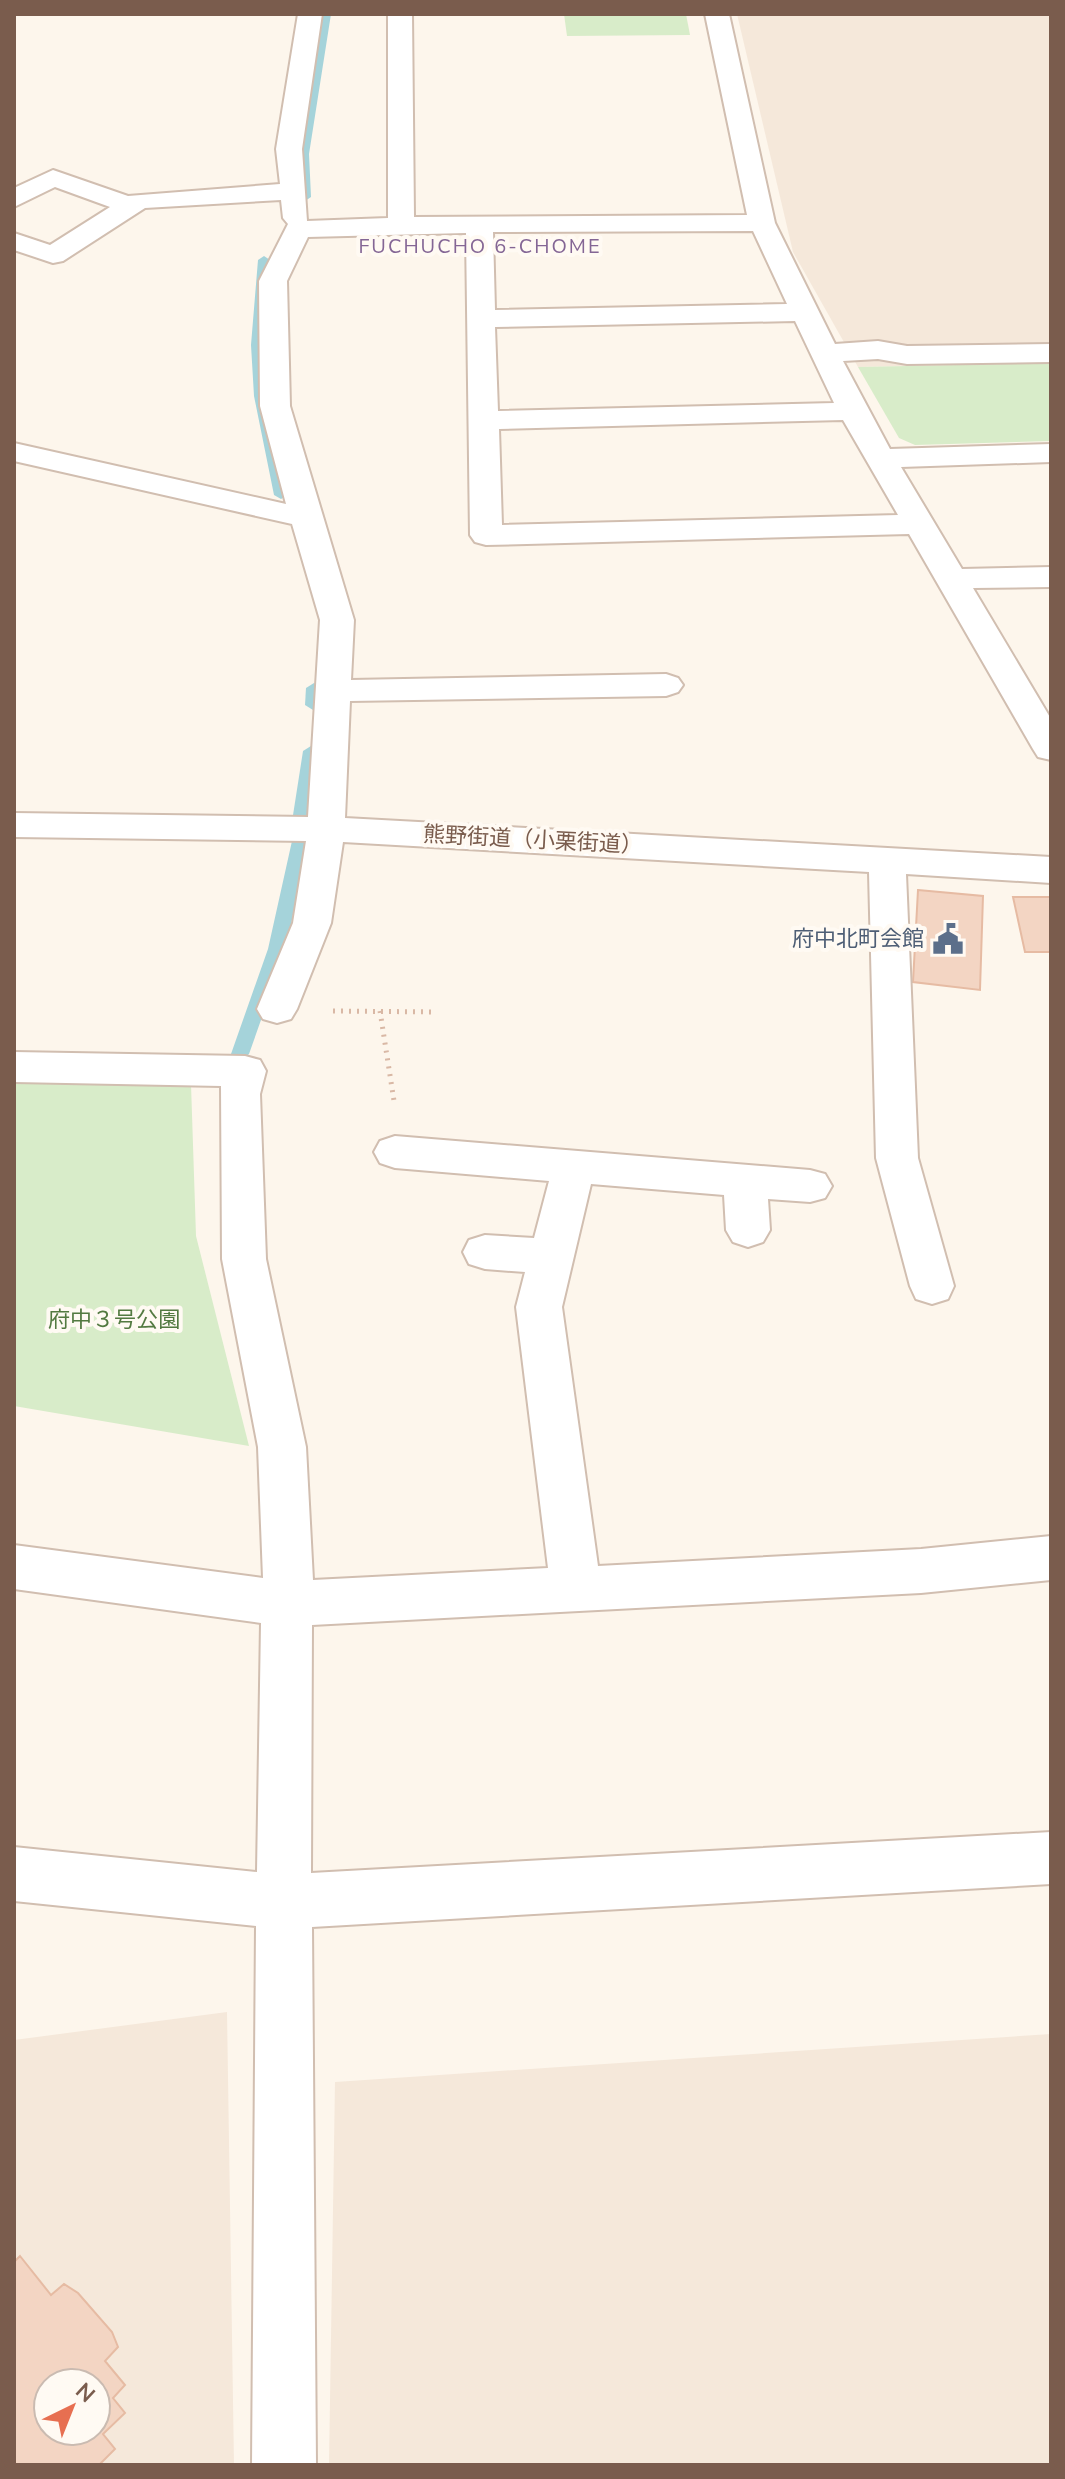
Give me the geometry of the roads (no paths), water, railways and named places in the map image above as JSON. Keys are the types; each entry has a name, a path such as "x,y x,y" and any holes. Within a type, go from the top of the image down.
{"street":[{"path":"277,1009 312,923 326,829 337,620 275,406 273,281 298,229 289,149 310,14"},
{"path":"400,14 401,225"},
{"path":"717,14 762,223 853,411 951,579 1047,734"},
{"path":"14,199 53,178 131,206"},
{"path":"14,241 53,255 139,201 293,191"},
{"path":"298,229 401,225 762,223"},
{"path":"479,225 486,535 919,524"},
{"path":"481,319 806,312"},
{"path":"825,353 878,350 907,355 1051,353"},
{"path":"483,420 853,411"},
{"path":"14,452 306,518"},
{"path":"880,458 1051,453"},
{"path":"951,579 1051,577"},
{"path":"333,691 574,703 666,685"},
{"name":"熊野街道（小栗街道）","path":"14,825 326,829 1051,870"},
{"path":"887,861 897,1158 932,1286"},
{"path":"14,1067 245,1071 239,1094 244,1259 282,1447 288,1604 284,1664 284,2465"},
{"path":"395,1152 810,1186"},
{"path":"574,1167 539,1307 576,1589"},
{"path":"745,1182 748,1230"},
{"path":"485,1252 552,1257"},
{"path":"14,1567 288,1604 921,1571 1051,1558"},
{"path":"14,1874 285,1902 1051,1858"}],"waterway":[{"path":"305,197 303,154 326,14"},
{"path":"264,260 258,345 261,396 281,495"},
{"path":"313,705 314,688"},
{"path":"301,815 311,751"},
{"path":"240,1054 277,949 300,841"}],"place":[{"name":"府中北町会館","path":"948,939"}],"district":[{"name":"FUCHUCHO 6-CHOME","path":"480,246"}],"park label":[{"name":"府中３号公園","path":"114,1320"}]}
